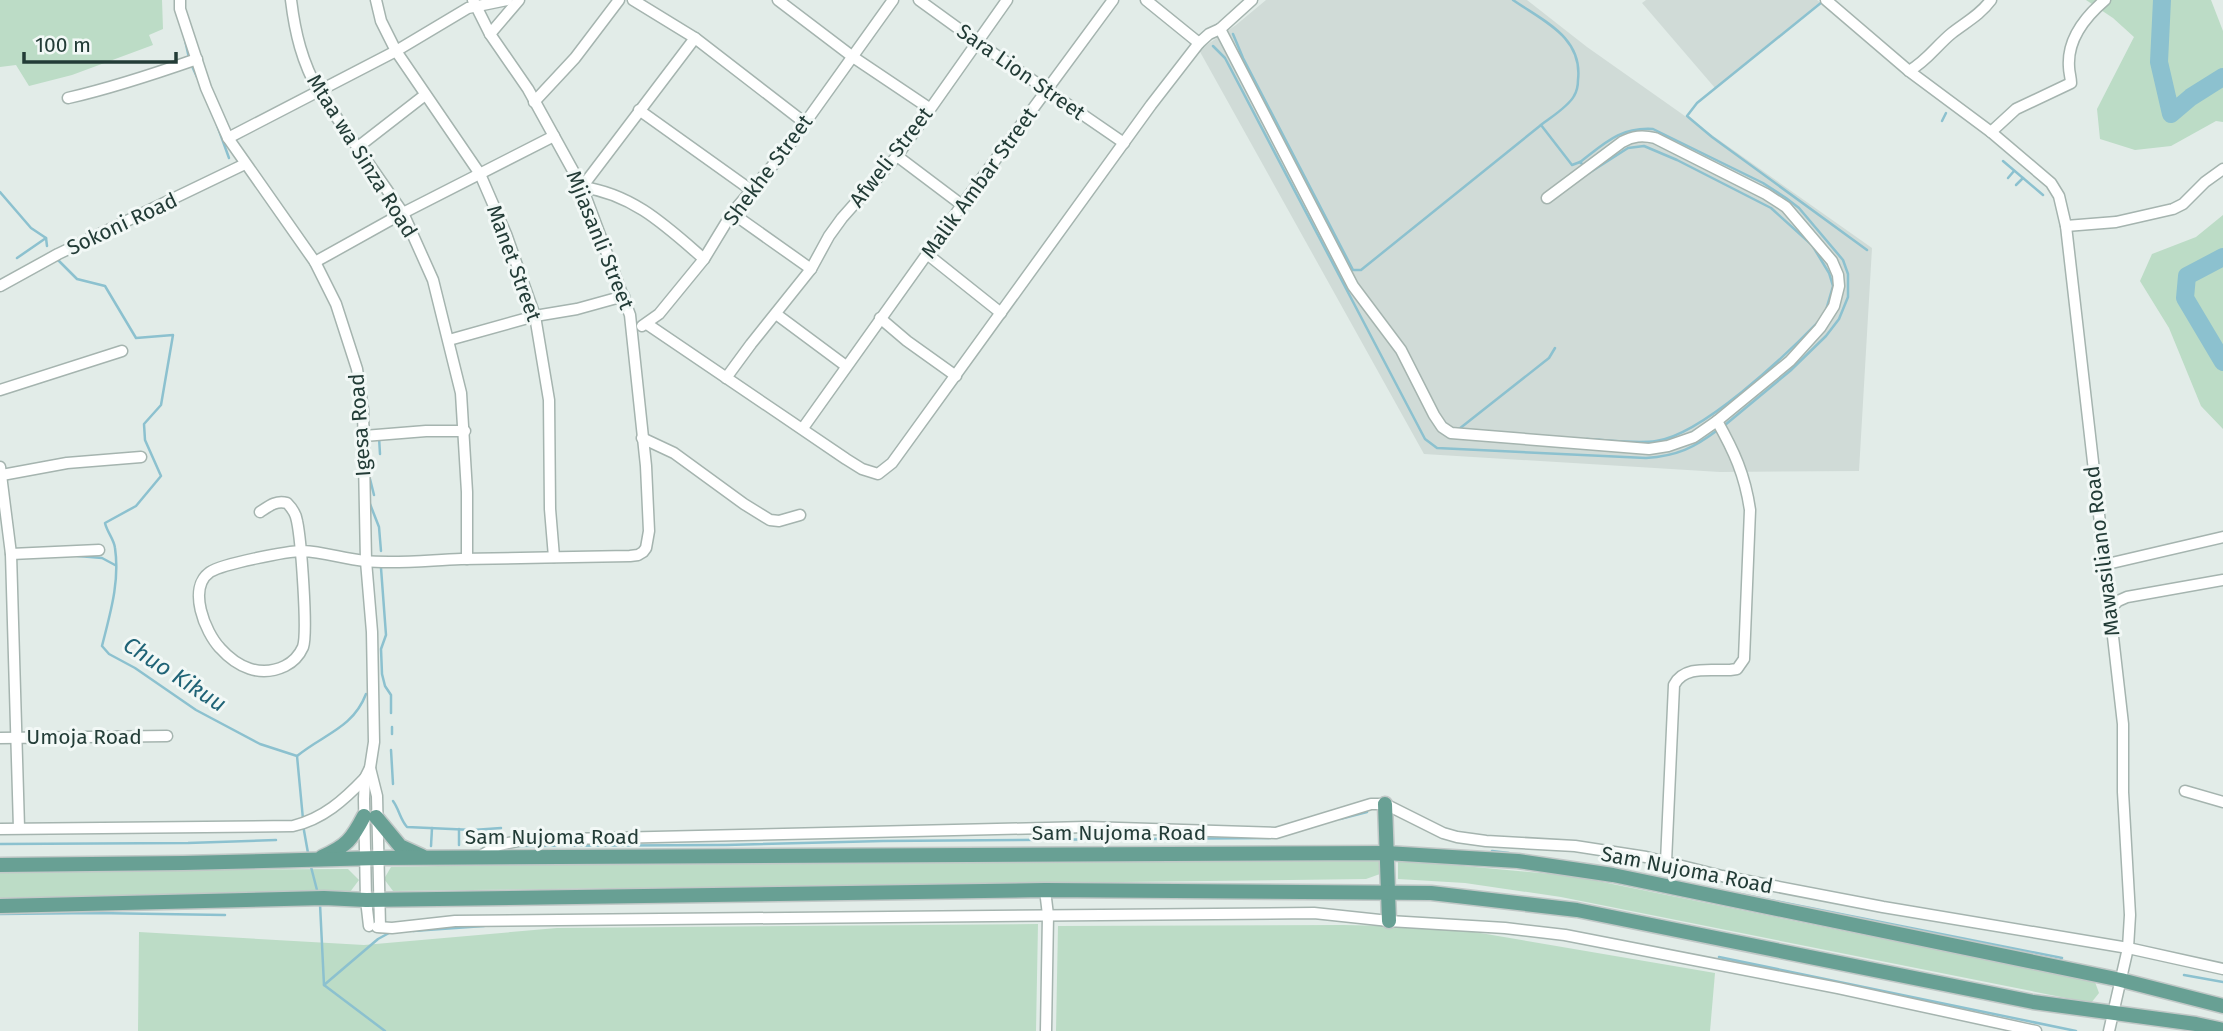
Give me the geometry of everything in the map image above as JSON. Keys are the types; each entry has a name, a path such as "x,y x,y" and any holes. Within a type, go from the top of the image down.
{"main road":[{"path":"1385,804 1389,921"},
{"path":"315,860 346,845 370,817 400,846 430,859"},
{"name":"Sam Nujoma Road","path":"0,865 371,858 1386,853 1518,861 1600,873 2120,981 2223,1006"},
{"path":"0,906 324,898 1045,890 1431,894 1577,910 2033,1002 2223,1030"}],"street":[{"name":"Igesa Road","path":"180,0 180,9 209,95 228,138 315,262 336,304 355,360 362,396 365,436 366,561 372,632 374,742 368,773 377,796 370,817 375,927 392,928 455,921 1048,915"},
{"name":"Mtaa wa Sinza Road","path":"291,0 303,59 318,92 402,213 433,280 461,393 465,431 467,559"},
{"name":"Manet Street","path":"376,0 381,21 396,51 480,174 506,234 535,316 549,400 550,509 554,557"},
{"path":"228,138 396,51 474,3 507,0"},
{"path":"490,34 519,0"},
{"path":"534,102 575,58 619,0"},
{"path":"633,0 695,38 805,123"},
{"path":"778,0 853,57 929,108"},
{"name":"Shekhe Street","path":"633,330 654,319 704,259 732,213 785,151 893,0"},
{"name":"Sara Lion Street","path":"919,0 1124,143"},
{"name":"Afweli Street","path":"726,378 811,269 842,218 897,156 1007,0"},
{"name":"Malik Ambar Street","path":"803,428 880,318 1113,0"},
{"path":"1146,0 1199,43"},
{"path":"647,324 862,469 878,474 892,463 957,376 1199,43 1220,29 1252,0"},
{"name":"Mawasiliano Road","path":"1826,0 1909,71 1991,132 2051,183 2059,196 2066,226 2123,724 2123,793 2130,915 2128,948 2109,1031"},
{"path":"1991,132 2015,109 2071,83 2069,55 2078,28 2105,0"},
{"path":"1909,71 1923,62 1952,33 1972,20 1986,2"},
{"name":"Mjiasanli Street","path":"474,3 490,34 522,79 582,187 624,296 633,330 649,512 646,548 638,555 630,556 554,557"},
{"path":"1220,29 1353,286 1401,350 1442,427 1458,435 1649,449 1668,446 1693,437 1717,421 1790,361 1820,328 1834,306 1839,286 1832,261 1786,207 1766,194 1655,138 1632,137 1622,142 1546,198"},
{"path":"695,38 582,187 603,190 631,202 664,225 704,259"},
{"path":"68,98 126,84 197,59"},
{"path":"358,147 425,96"},
{"path":"639,110 751,190"},
{"path":"315,262 402,213 554,136"},
{"path":"897,156 962,205"},
{"name":"Sokoni Road","path":"0,286 58,254 245,164"},
{"path":"2066,226 2116,222 2173,209 2183,204 2223,169"},
{"path":"732,213 811,269"},
{"path":"927,254 1001,313"},
{"path":"449,340 535,316 577,309 624,296"},
{"path":"776,314 846,366"},
{"path":"880,318 957,376"},
{"path":"0,390 121,351"},
{"path":"1666,862 1674,685 1678,678 1689,671 1737,669 1744,659 1750,510 1740,465 1717,421"},
{"path":"365,436 465,431"},
{"path":"642,438 674,453 770,520 779,521 800,515"},
{"path":"19,828 13,654 1,471 141,457"},
{"path":"260,512 275,502 287,503 297,519 301,551 305,636 301,652 290,664 270,671 249,669 237,664 216,645 203,622 199,595 204,578 210,572 226,565 301,551 366,561 554,557"},
{"path":"2103,565 2223,537"},
{"path":"7,562 99,550"},
{"path":"2109,610 2127,597 2223,580"},
{"path":"0,654 13,654"},
{"name":"Umoja Road","path":"0,737 167,736"},
{"path":"0,829 293,826 327,812 347,797 368,773"},
{"path":"2185,791 2223,802"},
{"path":"477,858 499,845 523,840 1087,827 1276,833 1371,804 1385,804 1443,833 1457,837 1575,846 1883,907 2128,948 2223,969"},
{"path":"1045,890 1048,915 1046,1031"},
{"path":"1048,915 1314,913 1565,935 1838,988 2036,1031"}],"shaded area":[{"path":"1266,0 1527,0 1587,47 1872,248 1859,471 1720,472 1424,454 1199,50"},
{"path":"1646,0 1820,2 1715,88 1642,3"}],"green space":[{"path":"0,0 162,0 163,29 149,35 153,45 72,75 29,86 16,65 0,67"},
{"path":"2086,0 2211,0 2223,31 2223,122 2216,121 2171,146 2135,150 2100,139 2097,109 2134,37 2113,18"},
{"path":"2223,215 2223,429 2201,406 2169,328 2140,281 2152,254 2196,237"},
{"path":"1083,853 1380,858 1385,866 1380,874 1366,879 393,891 384,879 391,867"},
{"path":"1398,860 1573,876 2095,982 2099,993 2091,1003 1561,897 1465,883 1398,879"},
{"path":"348,869 359,880 350,892 0,898 0,871"},
{"path":"1038,924 1036,1031 138,1031 139,932 364,945 557,928"},
{"path":"1058,926 1445,927 1715,973 1710,1031 1056,1031"}],"waterway":[{"path":"1513,0 1559,32 1574,52 1578,65 1575,94 1564,108 1541,125 1572,165 1580,162 1585,167"},
{"path":"2162,0 2159,62 2171,114 2191,97 2223,77"},
{"path":"1822,2 1697,103 1687,116 1867,250"},
{"path":"1233,34 1353,270 1361,270 1541,125"},
{"path":"185,40 189,58"},
{"path":"1213,46 1225,58 1425,439 1437,448 1646,458 1685,450 1719,429"},
{"path":"191,64 197,77"},
{"path":"1942,121 1946,113"},
{"path":"217,125 229,158"},
{"path":"1580,162 1622,134 1653,129 1763,183 1786,198 1799,208 1843,260 1848,274 1848,297 1839,319 1826,336 1790,371 1725,425"},
{"path":"1589,173 1628,148 1644,146 1771,208 1812,245 1829,273 1833,286 1826,310"},
{"path":"2003,161 2043,195"},
{"path":"2008,178 2014,171"},
{"path":"2016,185 2023,178"},
{"name":"Chuo Kikuu","path":"0,192 31,228 46,238 47,246"},
{"path":"17,258 46,238"},
{"path":"2223,257 2187,276 2185,298 2223,362"},
{"name":"Chuo Kikuu","path":"58,260 77,279 105,286 136,338 173,335 161,405 144,424 145,440 161,476 136,506 105,523 114,545 116,573 102,646 109,654 135,668 196,710 260,744 297,756 303,819"},
{"path":"1587,439 1648,442 1675,436 1719,410 1742,392 1818,322"},
{"path":"1459,429 1549,358 1555,348"},
{"path":"379,437 380,454"},
{"path":"370,479 374,495"},
{"path":"370,504 379,527 381,551"},
{"path":"78,556 102,558 115,565"},
{"path":"381,568 386,635 381,649 382,674 391,695 391,713"},
{"path":"297,756 346,723 366,694"},
{"path":"392,727 392,734"},
{"path":"391,750 393,784"},
{"path":"393,801 407,827 473,830 501,828"},
{"path":"1340,819 1367,812"},
{"name":"Chuo Kikuu","path":"303,825 308,853"},
{"path":"431,846 432,828"},
{"path":"459,829 459,845"},
{"path":"517,846 1269,838"},
{"path":"0,844 276,840"},
{"path":"1492,851 1509,853"},
{"name":"Chuo Kikuu","path":"310,863 318,894"},
{"path":"1740,894 2062,958"},
{"name":"Chuo Kikuu","path":"320,904 324,985 385,1031"},
{"path":"0,914 225,915"},
{"path":"413,931 484,926"},
{"path":"324,985 378,939 389,933"},
{"path":"1719,957 2076,1031"},
{"path":"2184,975 2223,982"}]}
